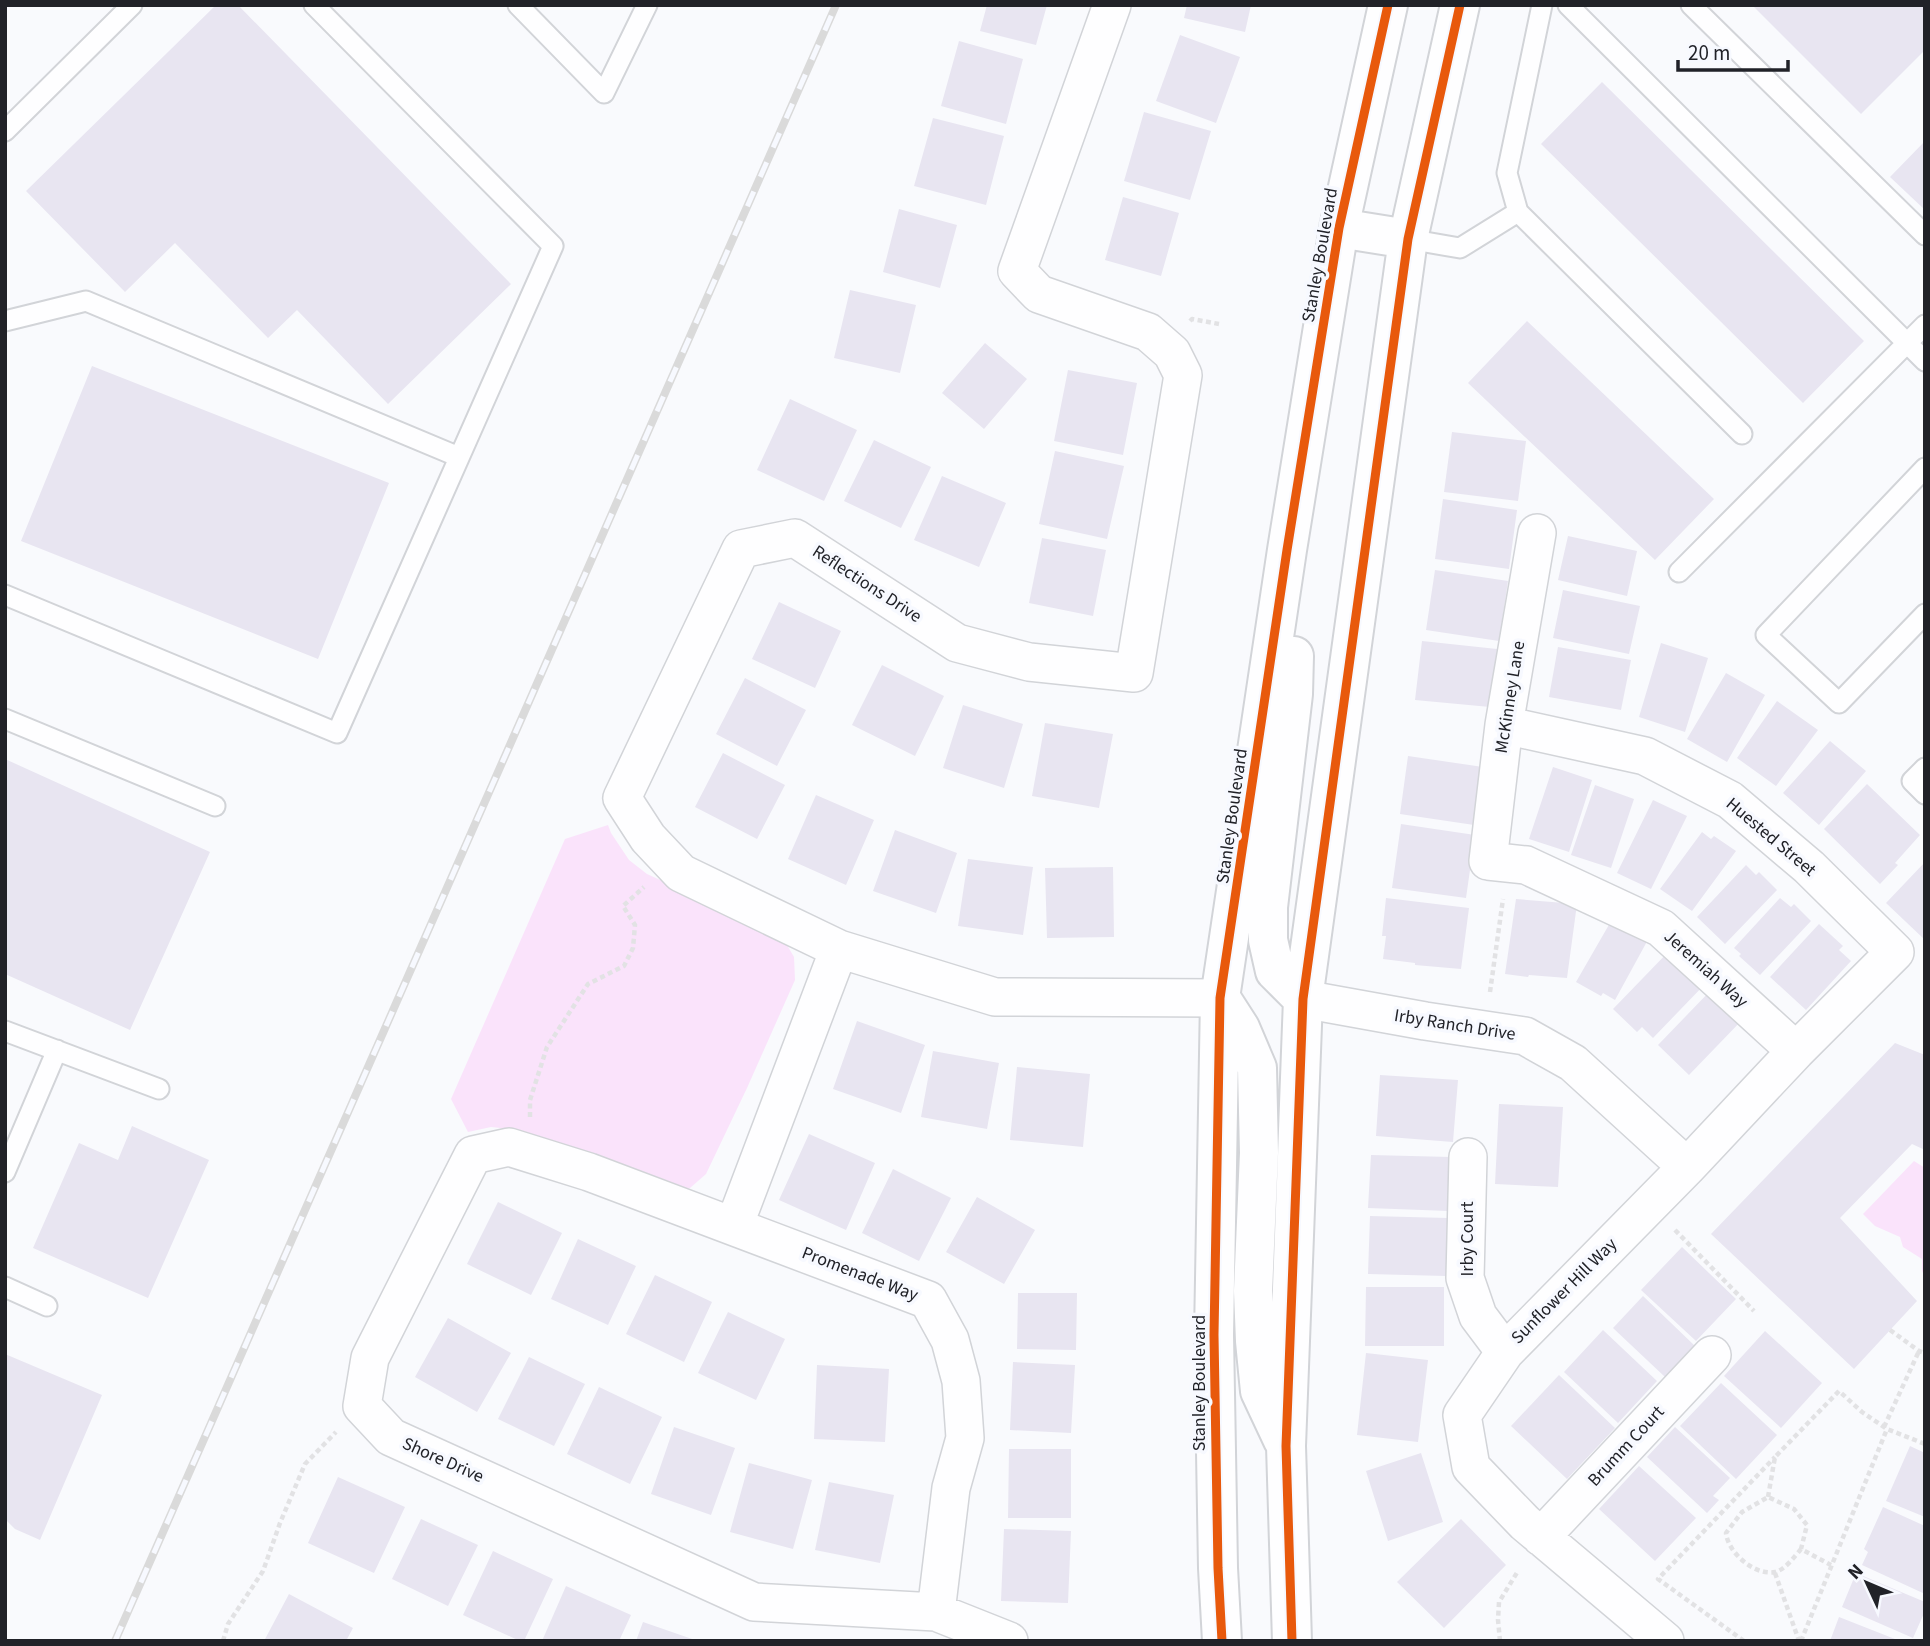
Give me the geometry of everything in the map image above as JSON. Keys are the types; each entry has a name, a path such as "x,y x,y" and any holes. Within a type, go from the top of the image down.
{"main road":[{"name":"Stanley Boulevard","path":"1222,1641 1217,1568 1214,1335 1220,998 1287,550 1339,228 1388,5"},
{"path":"1292,1641 1286,1446 1303,999 1408,239 1460,5"},
{"path":"1339,228 1408,239"},
{"path":"1287,550 1296,604 1293,694 1268,907 1268,940 1275,971 1303,999"},
{"path":"1220,998 1240,1028 1257,1069 1259,1153 1253,1291 1255,1342 1260,1391 1286,1446"}],"street":[{"name":"Reflections Drive","path":"1112,5 1017,271 1039,294 1148,332 1172,353 1183,375 1133,673 1029,662 957,643 795,538 741,549 622,798 648,838 681,873 839,949 995,997 1220,998"},
{"name":"McKinney Lane","path":"1498,862 1504,725 1537,533"},
{"name":"Huested Street","path":"1504,725 1645,756 1730,800 1809,867 1902,958"},
{"name":"Jeremiah Way","path":"1498,862 1526,866 1661,928 1796,1051"},
{"path":"362,1406 370,1357 473,1155 509,1147 589,1172 734,1226 839,949"},
{"name":"Sunflower Hill Way","path":"1665,1641 1525,1523 1471,1466 1462,1415 1505,1352 1687,1167 1796,1051 1902,958"},
{"name":"Irby Ranch Drive","path":"1303,999 1525,1036 1573,1063 1687,1167"},
{"name":"Irby Court","path":"1468,1157 1465,1278 1478,1316 1505,1352"},
{"name":"Promenade Way","path":"734,1226 928,1300 950,1340 961,1381 965,1438 951,1488 936,1612"},
{"name":"Brumm Court","path":"1541,1537 1712,1355"},
{"name":"Shore Drive","path":"362,1406 391,1437 754,1602 936,1612"},
{"path":"936,1612 1009,1641"}],"lane":[{"path":"5,131 132,5"},
{"path":"5,596 337,733 553,246 314,5"},
{"path":"518,5 604,93 647,5"},
{"path":"1542,5 1507,173 1518,212 1742,435"},
{"path":"1568,5 1925,361"},
{"path":"1691,5 1925,235"},
{"path":"1408,239 1460,248 1518,212"},
{"path":"5,321 86,301 459,457"},
{"path":"1679,572 1925,325"},
{"path":"1925,468 1766,635 1839,703 1925,614"},
{"path":"5,719 215,806"},
{"path":"1925,768 1912,781 1925,794"},
{"path":"5,1031 159,1089"},
{"path":"5,1172 57,1050"},
{"path":"5,1287 47,1306"}],"path":[{"path":"529,1153 530,1100 547,1047 588,984 624,966 633,948 635,925 623,906 648,884 665,855"},
{"path":"1490,992 1498,862"},
{"path":"1650,1205 1755,1311"},
{"path":"1800,1641 1886,1428 1922,1352 1890,1330"},
{"path":"1744,1641 1658,1579 1839,1391 1862,1412 1886,1428 1925,1444"},
{"path":"223,1641 228,1623 264,1571 280,1523 305,1464 362,1406"},
{"path":"1768,1497 1775,1457"},
{"path":"1768,1497 1794,1509 1807,1525 1801,1549 1784,1567 1774,1572 1756,1571 1727,1542 1726,1533 1742,1512 1768,1497"},
{"path":"1801,1549 1830,1565"},
{"path":"1500,1641 1499,1602 1518,1571"},
{"path":"1774,1572 1800,1641"}],"shaded area":[{"path":"608,825 629,860 647,874 773,931 784,940 794,957 795,980 747,1088 706,1174 690,1188 669,1190 520,1130 491,1127 468,1132 451,1099 565,839"},
{"path":"1914,1161 1925,1168 1925,1277 1922,1259 1903,1247 1900,1237 1875,1226 1863,1214"}],"building":[{"path":"216,5 238,5 511,284 388,404 297,310 268,338 175,243 125,292 26,191"},
{"path":"987,5 1047,5 1036,45 980,31"},
{"path":"1187,5 1251,5 1245,32 1184,18"},
{"path":"1752,5 1925,5 1925,50 1861,114"},
{"path":"1180,35 1240,57 1216,123 1156,101"},
{"path":"959,41 1023,59 1006,124 941,106"},
{"path":"1602,82 1864,341 1803,403 1541,144"},
{"path":"1144,112 1211,131 1190,200 1124,181"},
{"path":"933,118 1004,136 986,205 914,186"},
{"path":"1925,141 1925,210 1890,177"},
{"path":"1123,197 1179,213 1161,276 1105,260"},
{"path":"899,209 957,225 940,288 883,272"},
{"path":"850,290 916,305 900,373 834,358"},
{"path":"1527,321 1714,499 1655,560 1468,383"},
{"path":"985,343 1027,379 984,429 942,393"},
{"path":"92,366 389,483 318,659 21,541"},
{"path":"1068,370 1137,383 1123,455 1054,441"},
{"path":"790,399 857,430 824,501 757,470"},
{"path":"1452,432 1526,441 1518,501 1444,492"},
{"path":"874,440 931,467 901,528 844,501"},
{"path":"1055,451 1124,466 1107,539 1039,524"},
{"path":"942,476 1006,503 979,567 914,540"},
{"path":"1443,499 1517,510 1509,569 1435,559"},
{"path":"1568,536 1637,551 1627,596 1558,580"},
{"path":"1042,538 1106,550 1093,616 1029,603"},
{"path":"1435,570 1508,581 1499,641 1426,630"},
{"path":"1563,590 1640,606 1629,654 1553,638"},
{"path":"779,602 841,631 815,688 752,659"},
{"path":"1422,641 1497,649 1490,707 1415,700"},
{"path":"1661,643 1708,658 1685,732 1639,717"},
{"path":"1558,647 1631,660 1621,710 1549,697"},
{"path":"882,665 944,696 915,756 852,725"},
{"path":"1726,673 1765,695 1727,762 1687,739"},
{"path":"745,678 806,710 777,766 716,734"},
{"path":"1777,701 1818,730 1776,786 1737,758"},
{"path":"963,705 1023,724 1004,788 943,768"},
{"path":"1045,723 1113,734 1099,808 1032,796"},
{"path":"1830,741 1866,771 1819,825 1783,793"},
{"path":"723,753 785,785 757,839 695,807"},
{"path":"1408,756 1483,767 1474,825 1400,814"},
{"path":"5,759 210,852 130,1030 5,974"},
{"path":"1553,767 1592,780 1569,852 1529,839"},
{"path":"1867,784 1920,835 1880,884 1824,829"},
{"path":"1595,785 1634,799 1611,868 1571,855"},
{"path":"816,795 874,820 846,885 788,859"},
{"path":"1653,800 1687,816 1651,889 1617,873"},
{"path":"1401,824 1475,835 1466,898 1392,888"},
{"path":"895,830 957,853 936,913 873,891"},
{"path":"1702,832 1711,839 1714,836 1736,851 1692,911 1660,889"},
{"path":"968,859 1033,867 1023,935 958,926"},
{"path":"1925,862 1925,940 1886,903"},
{"path":"1746,865 1756,875 1759,872 1777,890 1725,944 1697,917"},
{"path":"1113,867 1114,937 1047,938 1045,868"},
{"path":"1386,898 1469,908 1461,969 1383,959 1386,936 1382,936"},
{"path":"1780,898 1791,907 1794,904 1811,921 1760,975 1734,948"},
{"path":"1516,899 1577,904 1567,978 1505,974"},
{"path":"1614,916 1650,936 1615,1000 1603,993 1601,996 1576,982"},
{"path":"1819,924 1843,946 1839,950 1851,961 1806,1010 1770,977"},
{"path":"1672,948 1706,983 1653,1038 1642,1027 1637,1032 1613,1009"},
{"path":"1713,988 1744,1018 1689,1075 1658,1045"},
{"path":"857,1021 925,1045 901,1113 833,1089"},
{"path":"1895,1043 1925,1055 1925,1150 1912,1144 1840,1218 1917,1301 1854,1369 1711,1234"},
{"path":"933,1051 999,1063 987,1129 921,1117"},
{"path":"1017,1067 1090,1074 1083,1147 1010,1140"},
{"path":"1380,1075 1458,1080 1453,1142 1376,1136"},
{"path":"1499,1104 1563,1107 1558,1187 1495,1184"},
{"path":"132,1126 209,1160 148,1298 33,1248 79,1143 118,1160"},
{"path":"809,1134 875,1163 846,1230 779,1200"},
{"path":"1371,1155 1451,1157 1449,1211 1368,1208"},
{"path":"893,1169 951,1198 919,1261 862,1233"},
{"path":"977,1197 1035,1230 1004,1284 946,1252"},
{"path":"498,1202 562,1233 531,1295 467,1264"},
{"path":"1370,1216 1448,1218 1446,1276 1368,1274"},
{"path":"578,1239 636,1266 608,1325 551,1299"},
{"path":"1682,1247 1736,1299 1696,1341 1641,1290"},
{"path":"655,1275 712,1302 684,1362 626,1334"},
{"path":"1366,1287 1444,1287 1444,1346 1365,1346"},
{"path":"1018,1293 1077,1293 1076,1350 1017,1349"},
{"path":"1643,1296 1695,1346 1665,1377 1613,1328"},
{"path":"728,1312 785,1339 756,1400 698,1373"},
{"path":"448,1318 511,1353 477,1412 415,1377"},
{"path":"1603,1330 1657,1381 1618,1423 1564,1372"},
{"path":"1765,1331 1822,1383 1781,1428 1724,1376"},
{"path":"1366,1353 1428,1360 1418,1442 1357,1435"},
{"path":"5,1354 102,1395 40,1540 15,1529 5,1519"},
{"path":"529,1357 585,1384 554,1446 498,1419"},
{"path":"1013,1362 1075,1365 1071,1433 1010,1430"},
{"path":"817,1365 889,1369 885,1442 814,1439"},
{"path":"1559,1375 1615,1428 1567,1479 1511,1426"},
{"path":"1721,1383 1777,1435 1736,1479 1680,1426"},
{"path":"599,1387 662,1417 630,1484 567,1454"},
{"path":"674,1427 735,1448 711,1515 651,1494"},
{"path":"1675,1427 1730,1478 1713,1496 1719,1500 1707,1513 1647,1457"},
{"path":"1910,1446 1925,1453 1925,1517 1886,1501"},
{"path":"1009,1449 1071,1449 1071,1518 1008,1518"},
{"path":"1421,1453 1443,1522 1388,1541 1366,1471"},
{"path":"749,1463 812,1480 793,1549 730,1532"},
{"path":"1639,1466 1696,1518 1655,1561 1599,1509"},
{"path":"338,1477 405,1507 374,1573 308,1543"},
{"path":"829,1482 894,1495 880,1563 815,1550"},
{"path":"1883,1507 1925,1526 1925,1594 1862,1565 1868,1552 1864,1549"},
{"path":"421,1519 478,1545 448,1606 392,1579"},
{"path":"1461,1519 1506,1565 1444,1628 1397,1582"},
{"path":"1004,1529 1071,1531 1068,1603 1001,1601"},
{"path":"493,1551 553,1579 524,1641 463,1615"},
{"path":"1856,1573 1925,1602 1925,1611 1913,1638 1842,1607"},
{"path":"566,1586 631,1615 619,1641 542,1641"},
{"path":"289,1594 353,1628 346,1641 264,1641"},
{"path":"1839,1617 1900,1641 1830,1641"},
{"path":"643,1622 695,1640 695,1641 636,1641"}],"railway":[{"path":"115,1641 836,5"}],"cycle path":[{"path":"1222,1641 1214,1335 1220,998 1287,550 1339,228 1388,5"},
{"path":"1292,1641 1286,1446 1303,999 1408,239 1460,5"}]}
